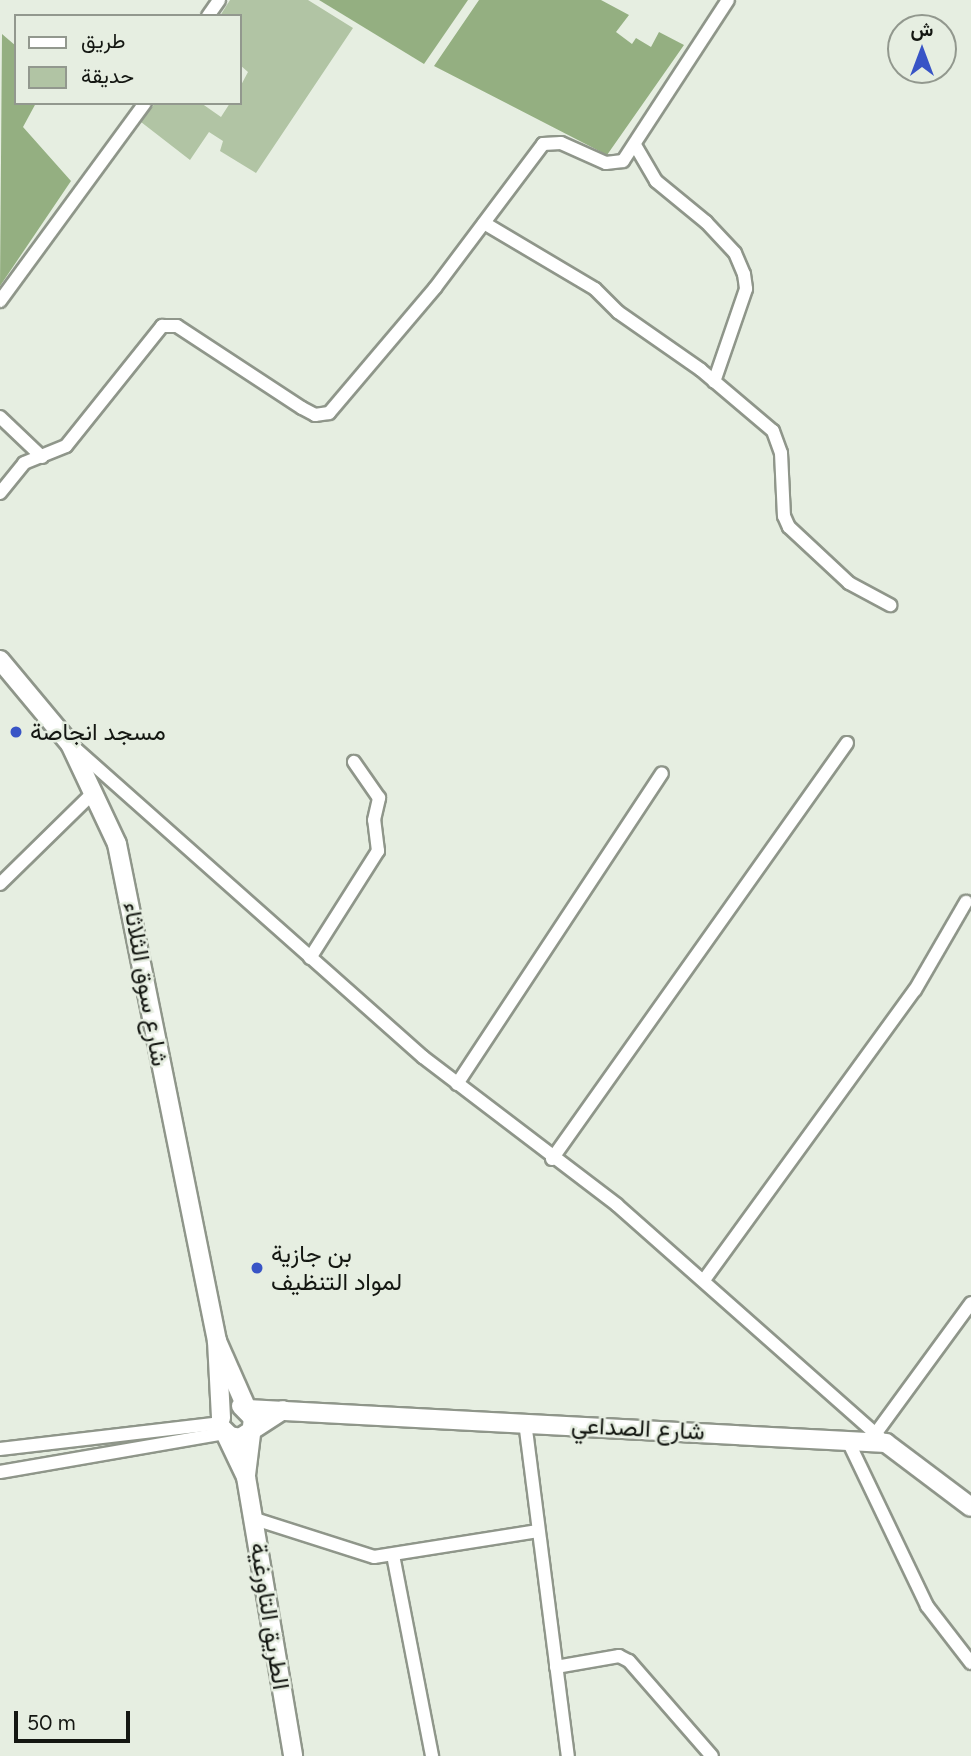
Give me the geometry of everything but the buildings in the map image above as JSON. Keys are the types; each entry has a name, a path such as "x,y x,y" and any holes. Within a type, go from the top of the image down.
{"street":[{"path":"0,493 24,463 66,446 162,326 177,327 315,415 329,413 485,223 544,144 561,143 616,164 635,145 728,0"},
{"path":"0,301 144,105"},
{"path":"635,145 656,181 735,253 744,274 746,289 714,382"},
{"path":"485,223 564,267 714,382 778,440 783,516 789,527 849,583 890,605"},
{"path":"0,417 43,457"},
{"name":"شارع سوق الثلاثاء","path":"0,660 70,744 117,844 132,902 169,1115 218,1340"},
{"path":"552,1159 847,743"},
{"path":"70,744 310,958 457,1084 552,1159 617,1205 881,1438 971,1507"},
{"path":"310,958 378,851 374,820 379,798 354,762"},
{"path":"457,1084 662,773"},
{"path":"0,884 94,792"},
{"path":"704,1280 907,1002 966,902"},
{"path":"881,1438 971,1303"},
{"path":"218,1340 253,1418 249,1433 246,1477"},
{"path":"218,1340 223,1424 246,1477"},
{"path":"223,1424 232,1406 247,1409"},
{"name":"شارع الصداعي","path":"247,1409 848,1441 881,1438"},
{"path":"223,1424 235,1438 249,1433 283,1410"},
{"path":"525,1422 568,1756"},
{"path":"0,1449 223,1424"},
{"path":"0,1472 223,1424"},
{"path":"848,1441 927,1606 971,1663"},
{"name":"الطريق التاورغية","path":"246,1477 293,1756"},
{"path":"255,1519 374,1557 538,1531"},
{"path":"393,1555 432,1756"},
{"path":"556,1667 619,1656 629,1661 712,1756"}],"green space":[{"path":"230,0 308,0 353,28 256,173 220,151 223,141 209,132 190,160 141,122 154,105 204,105 221,117 229,105 242,105 242,83 248,72 242,67 242,14 221,14"},
{"path":"319,0 468,0 424,64"},
{"path":"479,0 601,0 629,15 616,32 632,44 636,38 651,47 659,32 684,45 607,155 434,66"},
{"path":"2,34 14,44 14,105 35,105 23,127 71,181 0,286"}],"place":[{"name":"مسجد انجاصة","path":"16,732"},
{"name":"بن جازية لمواد التنظيف","path":"257,1268"}]}
